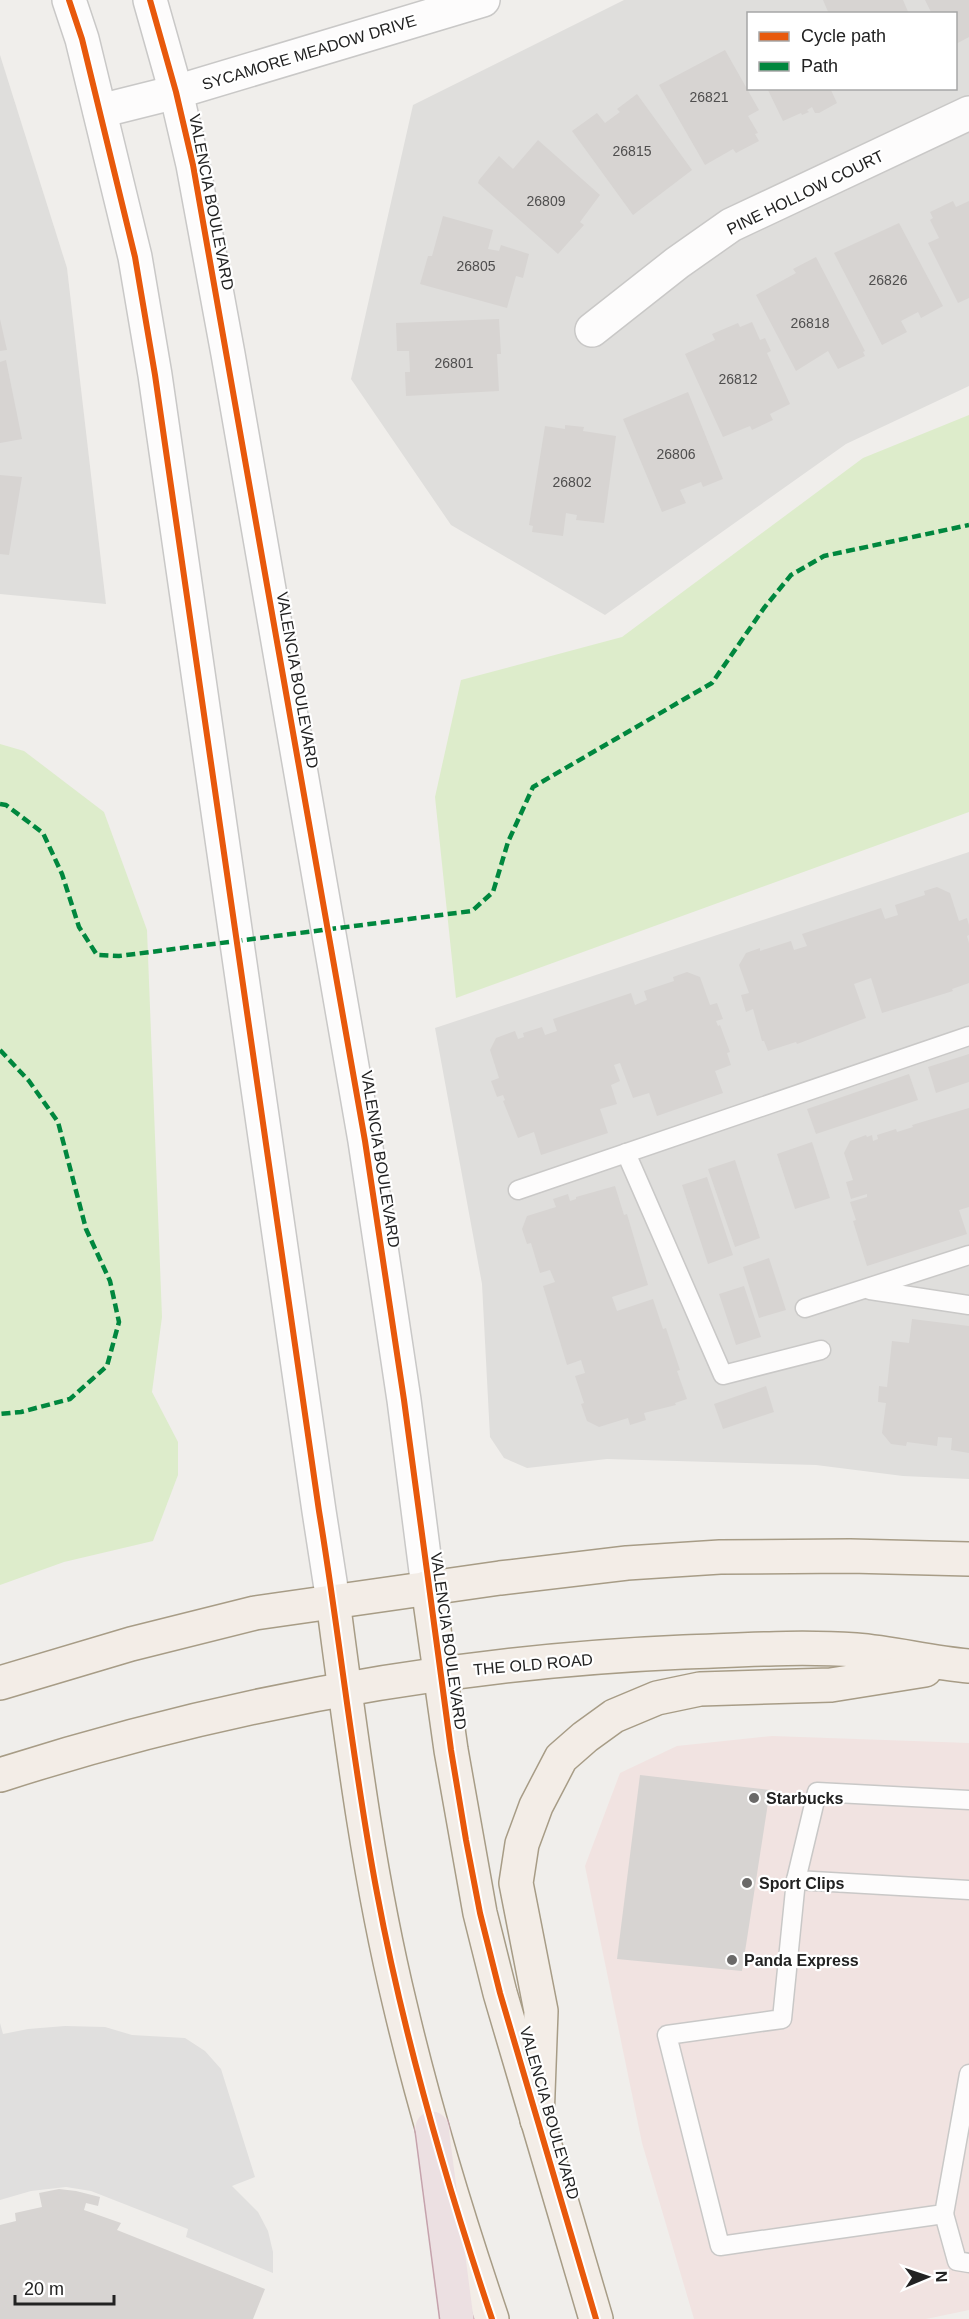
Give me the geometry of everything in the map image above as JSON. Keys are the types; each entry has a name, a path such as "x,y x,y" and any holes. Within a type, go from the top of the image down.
{"highway":[{"path":"432,2128 457,2319"}],"main road":[{"path":"0,1683 131,1644 244,1616 428,1587 627,1563 720,1557 850,1556 969,1559"},
{"name":"VALENCIA BOULEVARD","path":"428,1587 451,1750 480,1913 500,1993 596,2319"},
{"path":"333,1601 377,1892 399,2004 432,2128 492,2319"},
{"name":"THE OLD ROAD","path":"0,1775 148,1731 345,1689 502,1666 644,1654 761,1650 856,1650 964,1665"},
{"path":"537,2120 541,2011 516,1883 522,1844 536,1806 561,1758 614,1716 657,1698 700,1689 831,1685 964,1665"}],"street":[{"path":"69,0 82,39 135,257 155,375 333,1601"},
{"name":"VALENCIA BOULEVARD","path":"150,0 176,92 193,165 228,354 367,1153 404,1400 428,1587"},
{"name":"SYCAMORE MEADOW DRIVE","path":"100,111 176,92 483,0"},
{"name":"PINE HOLLOW COURT","path":"592,330 677,263 731,225 969,113"}],"lane":[{"path":"518,1190 969,1036"},
{"path":"626,1153 723,1375 821,1350"},
{"path":"805,1308 969,1256"},
{"path":"865,1289 969,1305"},
{"path":"944,2214 720,2246 668,2035 782,2019 796,1880 817,1792 969,1800"},
{"path":"796,1880 969,1890"},
{"path":"969,2074 944,2214 957,2261 969,2263"}],"shaded area":[{"path":"624,0 969,0 969,386 846,444 605,615 451,525 351,379 413,105"},
{"path":"0,55 67,268 106,604 0,594"},
{"path":"969,852 969,1479 903,1476 816,1465 607,1459 527,1468 504,1458 490,1437 482,1284 435,1028"},
{"path":"772,1736 969,1743 969,2310 926,2319 694,2319 642,2143 585,1866 620,1773 677,1746"},
{"path":"0,2023 3,2034 65,2026 105,2027 132,2035 185,2038 205,2051 221,2069 255,2177 232,2186 258,2212 268,2231 273,2252 273,2273 186,2237 188,2229 91,2191 66,2187 31,2191 0,2200"}],"green space":[{"path":"969,415 969,812 456,998 435,797 461,680 622,637 863,458"},
{"path":"0,744 24,751 104,812 147,930 162,1317 152,1392 178,1442 178,1475 153,1541 64,1562 0,1585"}],"building":[{"path":"823,0 903,0 908,12 828,12"},
{"path":"925,0 969,0 969,37 957,43 957,12 931,12"},
{"path":"725,50 759,110 748,116 758,133 755,134 759,141 736,153 733,149 705,165 659,85"},
{"path":"768,90 831,90 837,103 819,113 815,113 812,107 807,110 809,112 783,121"},
{"path":"637,94 692,170 633,215 572,131 597,113 605,123 620,112 617,109"},
{"path":"538,140 600,195 580,222 584,225 558,254 478,183 499,156 513,169"},
{"path":"953,201 956,207 969,201 969,298 958,303 928,243 939,238 930,220 933,218 930,212"},
{"path":"443,216 493,230 488,249 499,251 501,245 529,254 523,278 516,276 507,308 420,284 428,256 432,256"},
{"path":"899,223 943,306 921,318 918,312 901,321 907,332 882,345 834,253"},
{"path":"816,257 865,351 863,352 865,356 838,369 828,351 796,371 756,295 796,273 793,269"},
{"path":"0,319 7,350 0,351"},
{"path":"499,319 501,354 497,354 499,391 406,396 405,372 410,372 409,351 397,351 396,323"},
{"path":"752,322 760,340 765,338 771,351 767,353 790,404 770,414 773,420 752,430 750,426 723,437 685,354 715,340 712,334 738,323 740,327"},
{"path":"6,360 22,439 0,443 0,362"},
{"path":"688,392 723,479 703,487 701,482 680,490 686,503 662,512 623,419"},
{"path":"565,425 584,427 583,431 616,436 604,523 576,520 577,515 566,513 563,536 532,532 533,526 529,525 545,426 565,429"},
{"path":"0,475 22,477 9,555 0,554"},
{"path":"937,887 950,893 959,921 967,918 969,983 952,989 953,991 882,1013 871,978 854,984 866,1018 797,1044 796,1042 768,1051 762,1041 753,1009 746,1012 741,995 749,993 739,965 746,953 791,941 794,950 807,946 802,934 881,908 885,919 898,915 895,905 925,895 924,891"},
{"path":"687,972 700,977 710,1005 717,1003 723,1019 716,1021 718,1026 720,1025 730,1052 727,1053 731,1065 715,1071 723,1093 657,1116 649,1093 633,1098 620,1063 614,1065 620,1081 611,1085 617,1104 600,1109 608,1133 541,1155 534,1132 518,1138 503,1101 505,1100 503,1095 497,1097 491,1081 499,1078 490,1050 496,1038 515,1031 518,1039 524,1037 523,1033 542,1027 545,1035 557,1031 553,1019 631,993 635,1005 647,1000 644,991 674,981 673,977"},
{"path":"969,1054 969,1082 936,1093 928,1067"},
{"path":"909,1074 918,1100 816,1134 807,1109"},
{"path":"969,1108 969,1207 959,1210 967,1234 867,1266 853,1221 856,1220 850,1202 867,1197 867,1194 851,1199 846,1182 853,1180 844,1153 850,1141 872,1135 873,1141 878,1139 877,1135 896,1129 897,1132 913,1127 912,1125"},
{"path":"812,1142 830,1198 795,1209 777,1154"},
{"path":"735,1160 760,1238 735,1247 708,1169"},
{"path":"707,1177 733,1255 708,1264 682,1185"},
{"path":"615,1186 624,1215 627,1214 648,1285 612,1297 617,1311 653,1299 663,1329 666,1328 687,1399 675,1403 676,1405 644,1413 646,1420 630,1425 628,1418 599,1427 587,1421 575,1376 585,1373 581,1360 567,1365 543,1286 555,1282 550,1270 540,1273 531,1243 527,1244 522,1229 527,1216 556,1207 553,1199 568,1194 570,1201 576,1197"},
{"path":"769,1258 786,1310 759,1318 743,1267"},
{"path":"744,1286 761,1337 736,1345 719,1294"},
{"path":"912,1319 969,1326 969,1453 951,1450 952,1438 938,1437 937,1446 907,1442 906,1446 891,1444 882,1433 886,1403 878,1402 879,1386 887,1387 892,1341 909,1343"},
{"path":"766,1386 774,1412 723,1429 714,1404"},
{"path":"640,1775 770,1790 742,1971 617,1959"},
{"path":"59,2189 100,2197 98,2206 86,2203 84,2210 121,2223 117,2230 265,2289 253,2319 0,2319 0,2225 16,2221 15,2213 42,2207 39,2193"}],"marked path":[{"path":"0,804 6,805 43,833 62,874 79,927 97,955 119,956 472,911 493,892 508,842 533,787 712,683 764,608 791,575 824,556 969,525"},
{"path":"0,1050 29,1081 58,1122 86,1229 110,1281 119,1322 107,1366 70,1399 21,1412 0,1414"}],"cycle path":[{"path":"69,0 82,39 135,257 155,375 368,1846 413,2055 458,2214 492,2319"},
{"path":"150,0 176,92 193,165 365,1141 404,1400 451,1750 480,1913 500,1993 596,2319"}],"place":[{"name":"Starbucks","path":"754,1798"},
{"name":"Sport Clips","path":"747,1883"},
{"name":"Panda Express","path":"732,1960"}]}
